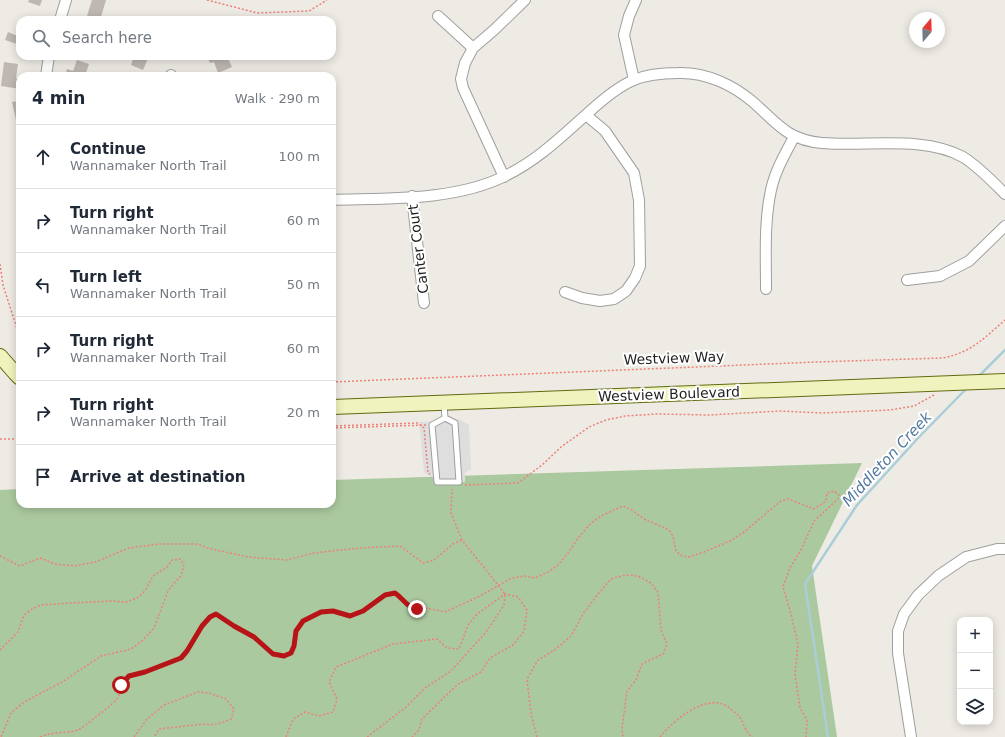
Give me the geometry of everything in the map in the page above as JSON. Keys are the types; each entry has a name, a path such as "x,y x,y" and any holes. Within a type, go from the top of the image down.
{"street":[{"path":"61,16 66,0"},
{"path":"504,177 463,88 461,79 465,63 472,48 494,30 525,0"},
{"path":"634,80 624,35 629,16 636,0"},
{"path":"438,16 472,48"},
{"path":"47,72 48,60"},
{"path":"336,200 441,194 470,189 504,177 541,155 609,95 634,80 659,74 681,72 710,77 732,87 753,102 773,122 794,137 821,143 906,144 940,148 963,158 984,172 1005,194"},
{"path":"565,292 582,298 600,301 614,299 626,291 635,278 640,266 639,200 634,173 605,131 586,115"},
{"path":"766,289 767,215 771,189 779,164 794,137"},
{"name":"Canter Court","path":"412,196 424,303"},
{"path":"907,280 940,276 969,261 1005,226"},
{"path":"0,356 16,374"},
{"name":"Westview Boulevard","path":"336,407 998,382"},
{"path":"911,737 898,653 898,631 904,614 918,595 938,576 966,557 997,549 1005,549"}],"lane":[{"path":"444,403 445,418"},
{"path":"445,418 454,423 459,482 437,482 432,425 445,418"}],"path":[{"path":"207,0 257,13 309,11 327,0"},
{"path":"0,264 3,284 16,325"},
{"name":"Westview Way","path":"336,382 808,362 943,358 971,349 1005,320"},
{"path":"445,482 451,486 518,483 542,465 560,447 589,427 606,420 625,416 656,414 710,415 780,411 822,413 890,410 914,406 934,395 945,384"},
{"path":"336,427 432,425"},
{"path":"421,426 424,428 428,473 436,477"},
{"path":"0,439 16,438"},
{"path":"412,737 419,730 422,719 458,684 481,672 490,658 513,645 524,631 527,610 518,598 505,594 497,586 462,540 451,513 451,486"},
{"path":"40,737 48,734 69,732 80,729 118,699 121,685 129,676 145,672 181,658 202,626 210,617 216,614 254,637 273,654 284,656 291,653 294,646 296,631 303,621 321,612 333,611 350,616 363,611 385,595 395,593 402,598 408,606 417,609 426,608 445,612 478,598 512,578 525,576 536,578 558,565 591,523 601,516 623,506 632,510 644,519 669,530 676,551 682,556 689,557 730,541 744,532 781,501 788,499 814,509 826,501 827,493 834,491 839,495 838,499 814,521 801,550 790,568 783,587 798,644 795,674 800,708 807,720 806,737"},
{"path":"0,556 20,566 40,558 55,564 75,566 95,562 129,548 159,544 198,544 207,548 248,557 287,560 314,553 360,548 400,546 423,563 434,560 454,544 462,540"},
{"path":"0,650 18,632 24,616 32,609 41,605 70,602 126,602 137,598 145,591 154,576 167,567 172,560 180,559 184,564 181,576 168,591 154,628 142,641 131,649 101,656 64,682 24,702 11,713 2,737"},
{"path":"538,737 531,714 527,679 538,660 571,636 583,614 611,579 625,575 638,576 651,583 658,592 661,630 667,644 663,654 642,664 636,680 627,691 622,729 623,737"},
{"path":"286,737 293,719 306,712 320,716 333,712 337,699 329,682 336,667 393,644 436,639 447,648 459,648 468,625 476,614 505,594"},
{"path":"368,737 406,708 425,688 451,671 487,631 504,606 505,594"},
{"path":"134,737 147,719 158,709 164,705 198,692 209,693 226,699 234,710 231,719 220,724 203,724 159,730 154,737"},
{"path":"660,737 670,726 689,711 714,703 726,705 739,716 750,736 753,737"}],"green space":[{"path":"862,463 812,566 837,737 0,737 0,490 16,489 16,508 336,508 336,480"}],"shaded area":[{"path":"459,419 469,425 471,469 465,473 465,482 444,483 424,473 419,422"}],"building":[{"path":"29,0 42,0 40,6 28,2"},
{"path":"92,0 106,0 101,16 87,16"},
{"path":"8,32 16,35 16,44 5,40"},
{"path":"77,60 89,64 86,72 66,72 67,69 73,71"},
{"path":"133,60 147,60 143,70 131,65"},
{"path":"209,60 229,60 232,67 218,72 214,62 210,63"},
{"path":"4,62 18,64 16,72 16,88 1,86"},
{"path":"12,102 16,102 16,120"}],"waterway":[{"name":"Middleton Creek","path":"979,376 1005,350"},
{"name":"Middleton Creek","path":"828,737 805,584 857,505 919,437 968,387"}],"route":[{"path":"121,685 129,676 145,672 181,658 202,626 210,617 216,614 254,637 273,654 284,656 291,653 294,646 296,631 303,621 321,612 333,611 350,616 363,611 385,595 395,593 402,598 408,606 417,609"}]}
